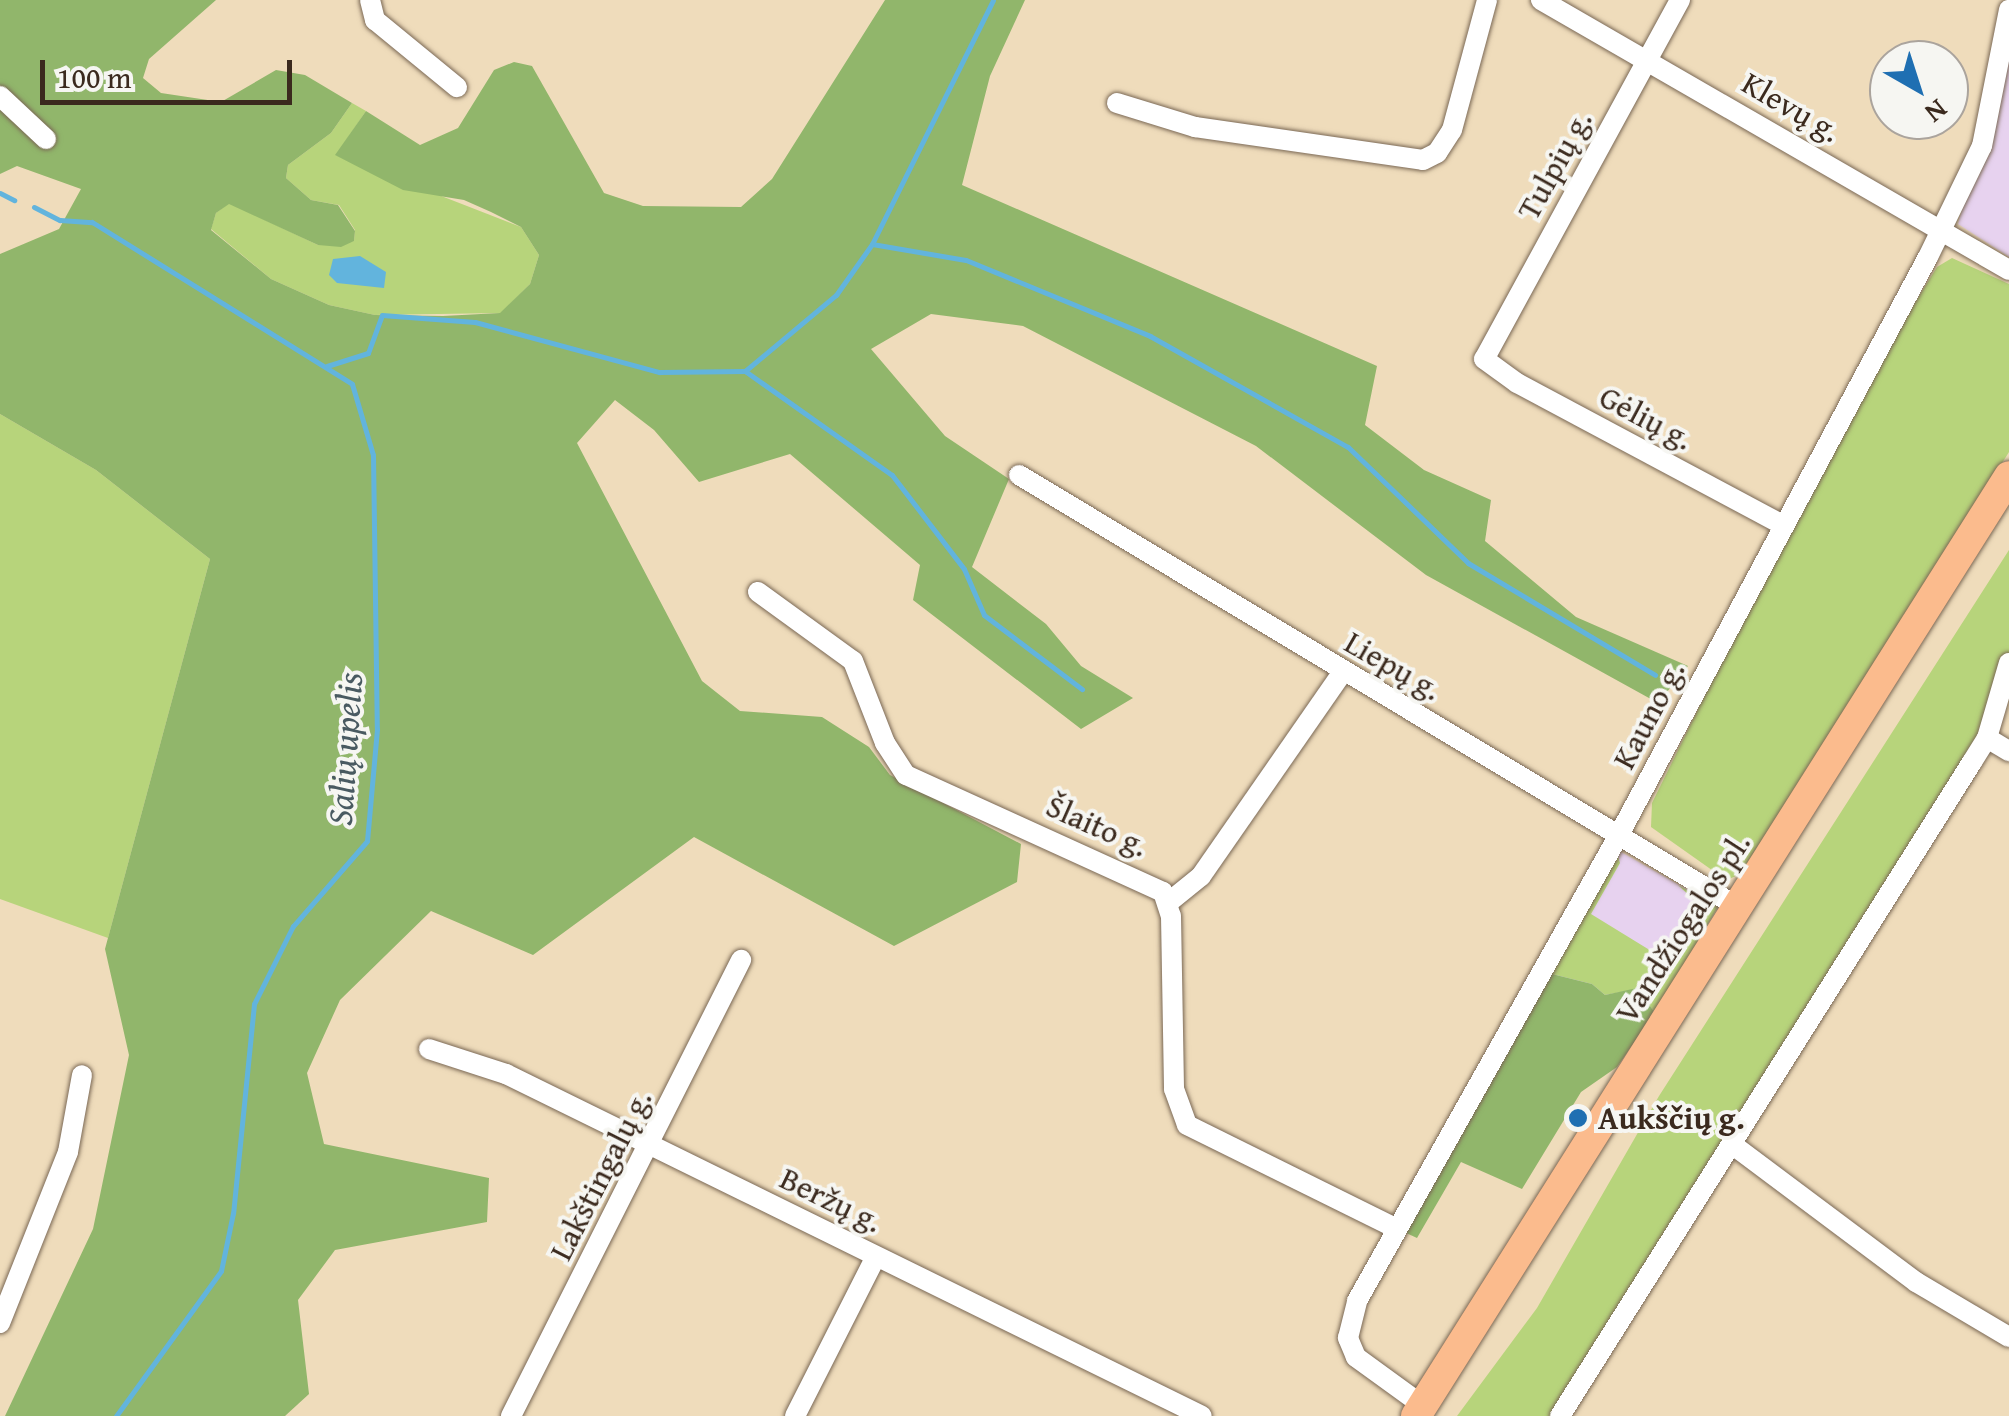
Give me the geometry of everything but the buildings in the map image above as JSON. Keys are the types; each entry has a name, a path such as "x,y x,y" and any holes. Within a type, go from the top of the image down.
{"main road":[{"name":"Vandžiogalos pl.","path":"1419,1411 2009,476"}],"street":[{"path":"370,0 374,20 457,86"},
{"path":"1118,104 1195,127 1423,160 1437,153 1452,130 1487,0"},
{"name":"Klevų g.","path":"1541,0 2009,270"},
{"name":"Tulpių g.","path":"1484,359 1680,0"},
{"name":"Kauno g.","path":"1419,1411 1365,1366 1348,1338 1357,1301 1620,833 1942,230 1982,146 2009,10"},
{"path":"0,96 46,139"},
{"name":"Gėlių g.","path":"1484,359 1517,384 1784,525"},
{"name":"Liepų g.","path":"1019,475 1738,907"},
{"name":"Šlaito g.","path":"758,592 853,661 885,743 906,774 1140,877 1169,902 1174,1089 1181,1118 1196,1133 1397,1229"},
{"path":"1560,1416 1987,738 2009,664"},
{"path":"1169,902 1201,876 1343,672"},
{"path":"1987,738 2009,750"},
{"name":"Lakštingalų g.","path":"511,1416 652,1144 741,960"},
{"name":"Beržų g.","path":"430,1049 506,1074 1202,1416"},
{"path":"0,1323 58,1183 82,1076"},
{"path":"1733,1145 1916,1282 2009,1338"},
{"path":"795,1416 876,1256"}],"shaded area":[{"path":"2009,37 2009,257 1958,224"},
{"path":"1609,845 1718,907 1655,1013 1553,978"}],"green space":[{"path":"0,0 216,0 149,59 143,78 161,93 221,102 276,70 305,75 352,103 331,133 288,165 286,178 311,200 338,205 355,231 354,241 341,247 318,245 229,204 216,213 211,230 271,279 329,305 375,315 443,316 500,313 530,284 539,255 521,227 491,212 464,200 403,190 335,155 366,111 420,145 458,128 494,70 514,62 532,66 604,193 643,206 741,207 772,179 885,0 1025,0 990,76 962,185 1377,366 1365,425 1424,470 1491,500 1485,541 1576,617 1688,666 1658,703 1426,575 1256,446 1023,326 931,314 871,349 945,436 1009,479 972,567 1046,624 1081,666 1133,698 1081,729 913,600 920,565 790,454 699,482 654,430 615,400 577,443 702,681 740,711 822,717 869,747 890,775 1021,844 1017,882 894,946 694,837 533,955 431,911 340,1000 307,1073 324,1144 489,1178 487,1222 335,1250 298,1300 309,1394 285,1416 5,1416 93,1229 129,1055 105,949 210,559 96,470 0,414 0,254 59,229 81,189 17,166 0,174"},
{"path":"352,103 366,111 336,155 521,227 539,255 530,284 501,313 375,315 329,305 271,279 211,229 216,213 229,203 318,245 354,241 355,230 339,205 311,200 286,178 288,165 331,133"},
{"path":"1952,258 2009,284 2009,452 1744,873 1726,880 1651,827 1652,803 1766,571 1916,301 1937,267"},
{"path":"0,414 96,470 210,559 108,938 0,899"},
{"path":"2009,550 2009,663 1987,738 1560,1416 1457,1416 1537,1308 1659,1096"},
{"path":"1616,850 1620,863 1591,914 1661,957 1696,902 1678,885 1718,907 1655,1013 1637,989 1605,995 1592,984 1540,971"},
{"path":"1540,971 1592,984 1605,995 1637,988 1655,1013 1617,1067 1581,1092 1522,1189 1461,1162 1417,1238 1404,1232"}],"water":[{"path":"360,256 386,272 384,288 337,283 329,275 333,259"}],"waterway":[{"path":"327,366 368,353 382,315 475,322 659,372 745,371 836,295 872,244 993,0"},
{"name":"Salių upelis","path":"0,193 14,200"},
{"name":"Salių upelis","path":"34,207 60,220 92,222 352,384 373,455 377,729 367,841 293,926 254,1004 233,1213 221,1271 116,1416"},
{"path":"872,244 966,260 1150,336 1348,447 1468,563 1655,675"},
{"path":"745,371 892,475 964,569 984,615 1082,689"}],"place":[{"name":"Aukščių g.","path":"1578,1118"}]}
